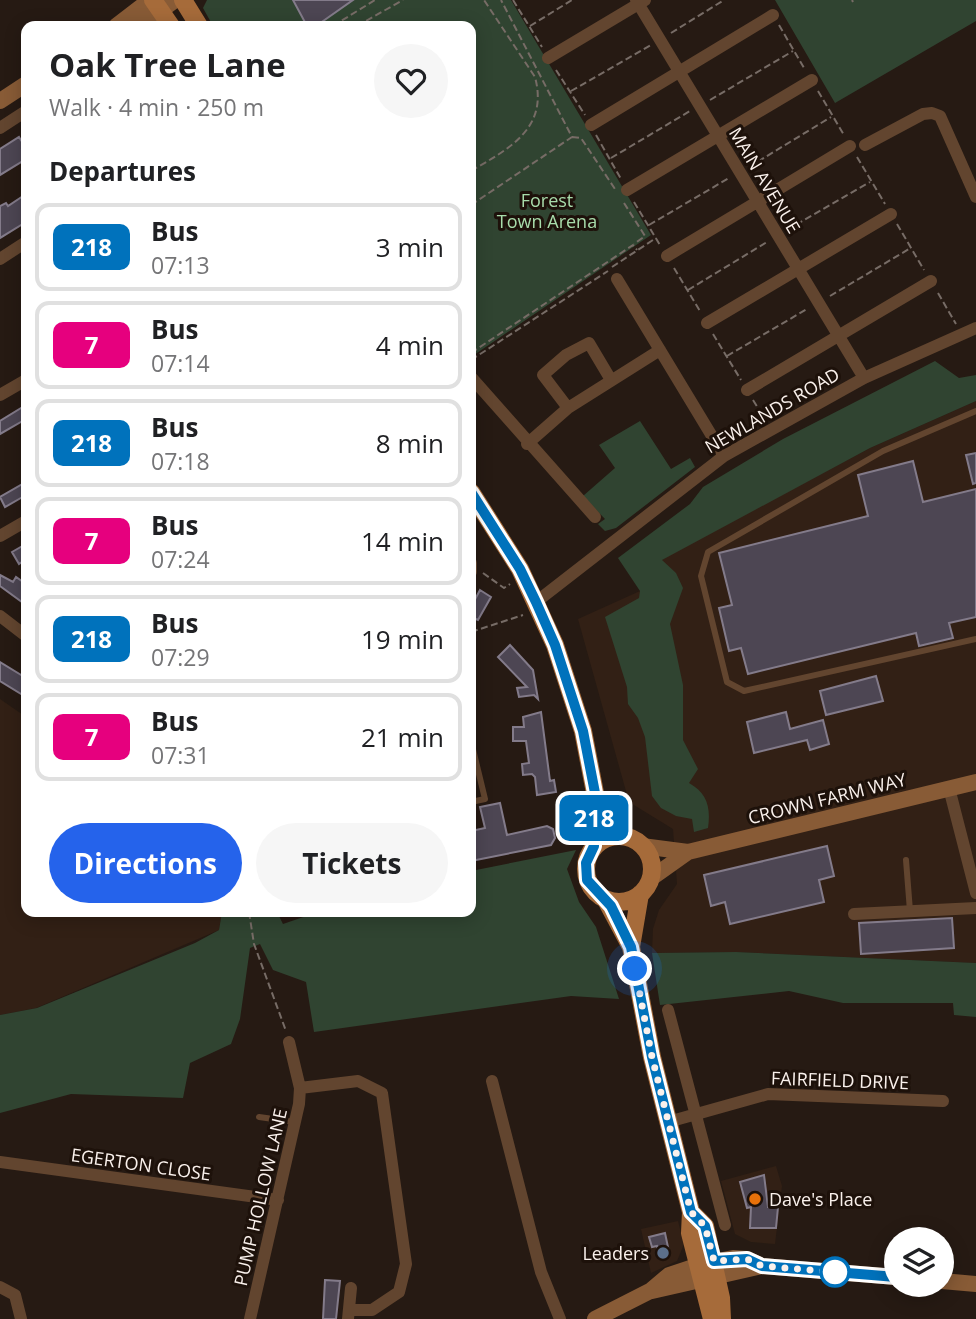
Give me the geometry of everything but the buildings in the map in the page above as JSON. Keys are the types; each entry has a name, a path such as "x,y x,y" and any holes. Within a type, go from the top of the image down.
{"main road":[{"path":"167,5 180,21"},
{"path":"167,5 191,21"},
{"path":"476,500 523,576 538,606 555,645 583,731 596,798 594,846 586,863 587,880 606,900 631,947 668,1122 691,1212 705,1226 712,1319"},
{"path":"596,798 622,836 642,846 651,862 631,947"},
{"path":"594,846 607,838 622,836"},
{"path":"606,900 624,902 645,887"},
{"path":"708,1271 722,1319"}],"street":[{"name":"MAIN AVENUE","path":"640,1 660,40 864,378"},
{"path":"548,58 640,1"},
{"path":"128,21 167,5"},
{"path":"146,21 167,5"},
{"path":"591,125 773,15"},
{"path":"623,195 812,80"},
{"path":"0,101 21,87"},
{"path":"0,128 21,114"},
{"path":"865,145 923,114 940,116 976,197"},
{"path":"667,256 850,146"},
{"path":"707,323 891,214"},
{"path":"0,259 21,246"},
{"path":"617,279 724,456"},
{"path":"747,390 931,281"},
{"name":"NEWLANDS ROAD","path":"538,606 724,456 771,427 864,378 976,328"},
{"path":"568,408 543,375 566,355 589,343 611,380"},
{"path":"527,444 568,408 660,350"},
{"path":"0,395 21,383"},
{"path":"476,383 527,444 595,517"},
{"path":"0,536 21,524"},
{"path":"0,616 21,632"},
{"name":"CROWN FARM WAY","path":"642,846 688,852 976,782"},
{"path":"949,788 976,893"},
{"name":"CROWN FARM WAY","path":"645,887 688,852"},
{"path":"854,914 976,908"},
{"path":"668,1010 725,1225"},
{"name":"PUMP HOLLOW LANE","path":"250,1319 295,1122 300,1088 289,1042"},
{"path":"492,1080 541,1272 560,1319"},
{"path":"300,1088 358,1081 382,1093 406,1264 399,1292 372,1310 349,1315 351,1288"},
{"name":"FAIRFIELD DRIVE","path":"668,1122 768,1094 943,1101"},
{"name":"EGERTON CLOSE","path":"0,1162 278,1200"},
{"path":"595,1319 650,1291 747,1259 762,1266 884,1276"},
{"path":"954,1282 976,1284"},
{"path":"0,1287 15,1295 21,1319"}],"lane":[{"path":"976,411 883,451 708,552 701,576 727,682 744,691 976,639"},
{"path":"476,762 485,799 476,801"},
{"path":"906,860 910,911"},
{"path":"259,1117 295,1122"}],"path":[{"path":"341,21 375,0"},
{"path":"367,21 403,0"},
{"path":"476,168 517,144 536,113 538,88 535,77 484,0"},
{"path":"501,0 572,137"},
{"path":"476,350 646,236 623,195 591,125 513,0"},
{"path":"529,26 572,0"},
{"path":"570,92 724,0"},
{"path":"773,15 962,334"},
{"path":"476,202 572,137 581,138 656,238 771,427"},
{"path":"476,357 656,238"},
{"path":"633,245 638,251"},
{"path":"476,567 503,588 523,576"},
{"path":"476,630 538,606"},
{"path":"250,917 254,944 289,1042"}],"shaded area":[{"path":"976,401 976,963 736,952 652,953 653,929 659,910 677,884 673,829 629,802 578,619 640,591 662,560 672,553 870,448"},
{"path":"0,699 21,714 21,917 221,917 219,930 36,1008 0,1015"},
{"path":"776,1166 782,1186 775,1244 751,1242 735,1234 721,1181"},
{"name":"Leaders","path":"678,1221 684,1244 677,1261 651,1273 641,1229"}],"green space":[{"name":"Forest Town Arena","path":"207,0 511,0 651,235 476,354 476,21 210,21 203,8"},
{"path":"775,0 976,0 976,21 835,103"},
{"path":"935,361 959,378 976,375 976,401 870,448 662,560 676,573 683,588 670,624 683,685 683,740 698,769 689,783 704,796 709,814 708,828 694,832 692,819 676,816 661,808 652,796 645,737 638,718 628,704 627,687 605,617 639,598 640,591 618,558 690,504 703,487 783,439"},
{"path":"640,421 671,469 690,458 695,467 616,528 605,531 598,524 605,519 583,496 615,468 599,445"},
{"path":"576,850 567,869 579,902 596,927 619,999 571,996 314,1032 306,982 273,970 260,944 250,948 240,1019 231,1044 190,1063 183,1098 71,1094 0,1113 0,1015 37,1008 195,943 219,930 221,917 280,917 283,924 303,917 476,917 476,870"},
{"path":"736,952 976,963 976,1017 954,1015 953,1003 843,1003 789,991 660,1005 652,953"}],"bus line":[{"name":"218","path":"476,500 520,569 536,602 555,645 583,731 596,798 594,846 586,863 587,880 611,906 631,947 652,1057 691,1212 705,1226 714,1261 747,1259 762,1266 884,1276"}],"place":[{"name":"Dave's Place","path":"755,1199"},
{"name":"Leaders","path":"663,1253"}],"route":[{"path":"635,969 652,1057 691,1212 705,1226 714,1261 747,1259 762,1266 835,1272"}]}
